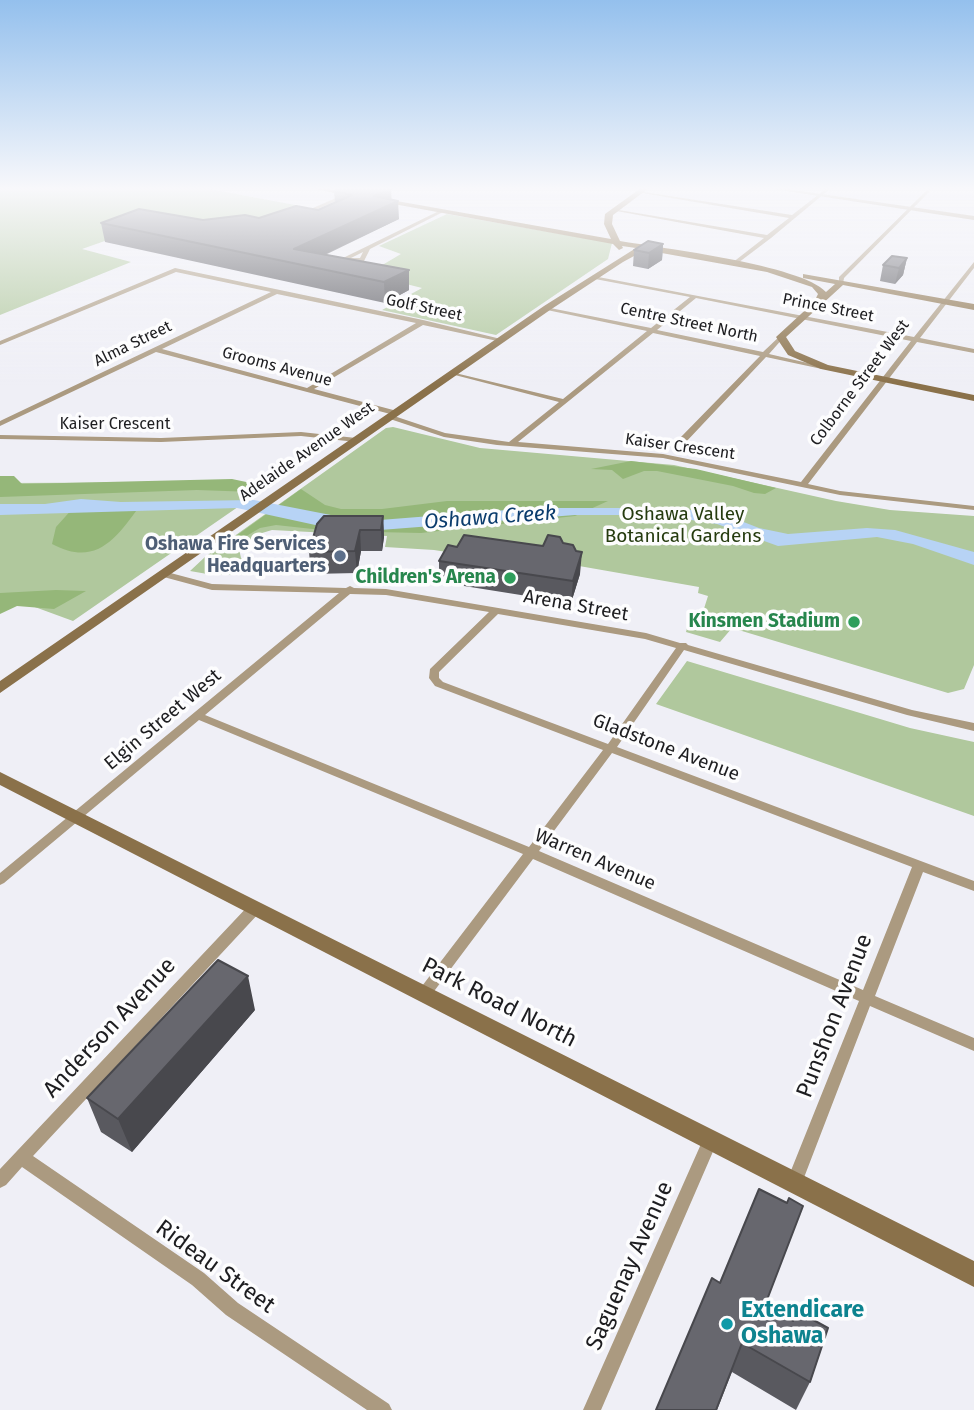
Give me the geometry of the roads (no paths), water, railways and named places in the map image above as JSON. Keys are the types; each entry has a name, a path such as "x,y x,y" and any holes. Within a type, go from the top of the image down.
{"main road":[{"path":"620,260 621,254"},
{"name":"Adelaide Avenue West","path":"0,688 391,415 547,308 632,254"},
{"path":"681,254 974,307"},
{"path":"769,270 815,285 823,295 818,304"},
{"path":"781,337 841,283"},
{"name":"Centre Street North","path":"781,337 791,353 825,368 974,398"},
{"name":"Park Road North","path":"0,778 974,1274"}],"street":[{"path":"734,264 747,254"},
{"path":"841,283 841,278 865,254"},
{"name":"Colborne Street West","path":"803,485 972,271 974,264"},
{"name":"Golf Street","path":"0,343 175,270 502,340"},
{"name":"Prince Street","path":"595,276 974,351"},
{"name":"Alma Street","path":"0,424 278,291"},
{"path":"511,444 695,296"},
{"name":"Centre Street North","path":"547,308 825,368"},
{"path":"308,390 423,322"},
{"path":"682,441 781,337"},
{"name":"Grooms Avenue","path":"153,349 391,415"},
{"path":"453,373 563,401"},
{"name":"Kaiser Crescent","path":"391,415 444,435 511,444 663,456 875,498 971,508"},
{"name":"Kaiser Crescent","path":"0,437 162,440 301,433 356,440"},
{"path":"971,508 973,498"},
{"name":"Arena Street","path":"163,574 212,587 350,589 497,610 683,645 911,713 974,727"},
{"name":"Elgin Street West","path":"0,880 350,589"},
{"name":"Gladstone Avenue","path":"497,610 435,671 434,678 448,688 611,747 974,886"},
{"path":"424,994 611,747 683,645"},
{"name":"Warren Avenue","path":"198,716 532,853 974,1045"},
{"name":"Punshon Avenue","path":"794,1183 919,864"},
{"name":"Anderson Avenue","path":"0,1180 255,908"},
{"name":"Saguenay Avenue","path":"592,1410 710,1140"},
{"name":"Rideau Street","path":"22,1158 198,1279 232,1309 383,1410"}],"water":[{"name":"Oshawa Creek","path":"81,499 121,502 254,500 341,517 380,520 532,508 675,508 723,514 759,528 788,534 867,528 895,530 974,552 974,565 913,544 877,537 778,546 717,524 660,515 575,515 380,530 320,526 237,508 0,515 0,504 45,504"}],"place":[{"name":"Oshawa Fire Services Headquarters","path":"340,556"},
{"name":"Children's Arena","path":"510,578"},
{"name":"Kinsmen Stadium","path":"854,622"},
{"name":"Extendicare Oshawa","path":"727,1324"}],"park label":[{"name":"Oshawa Valley Botanical Gardens","path":"683,526"}]}
